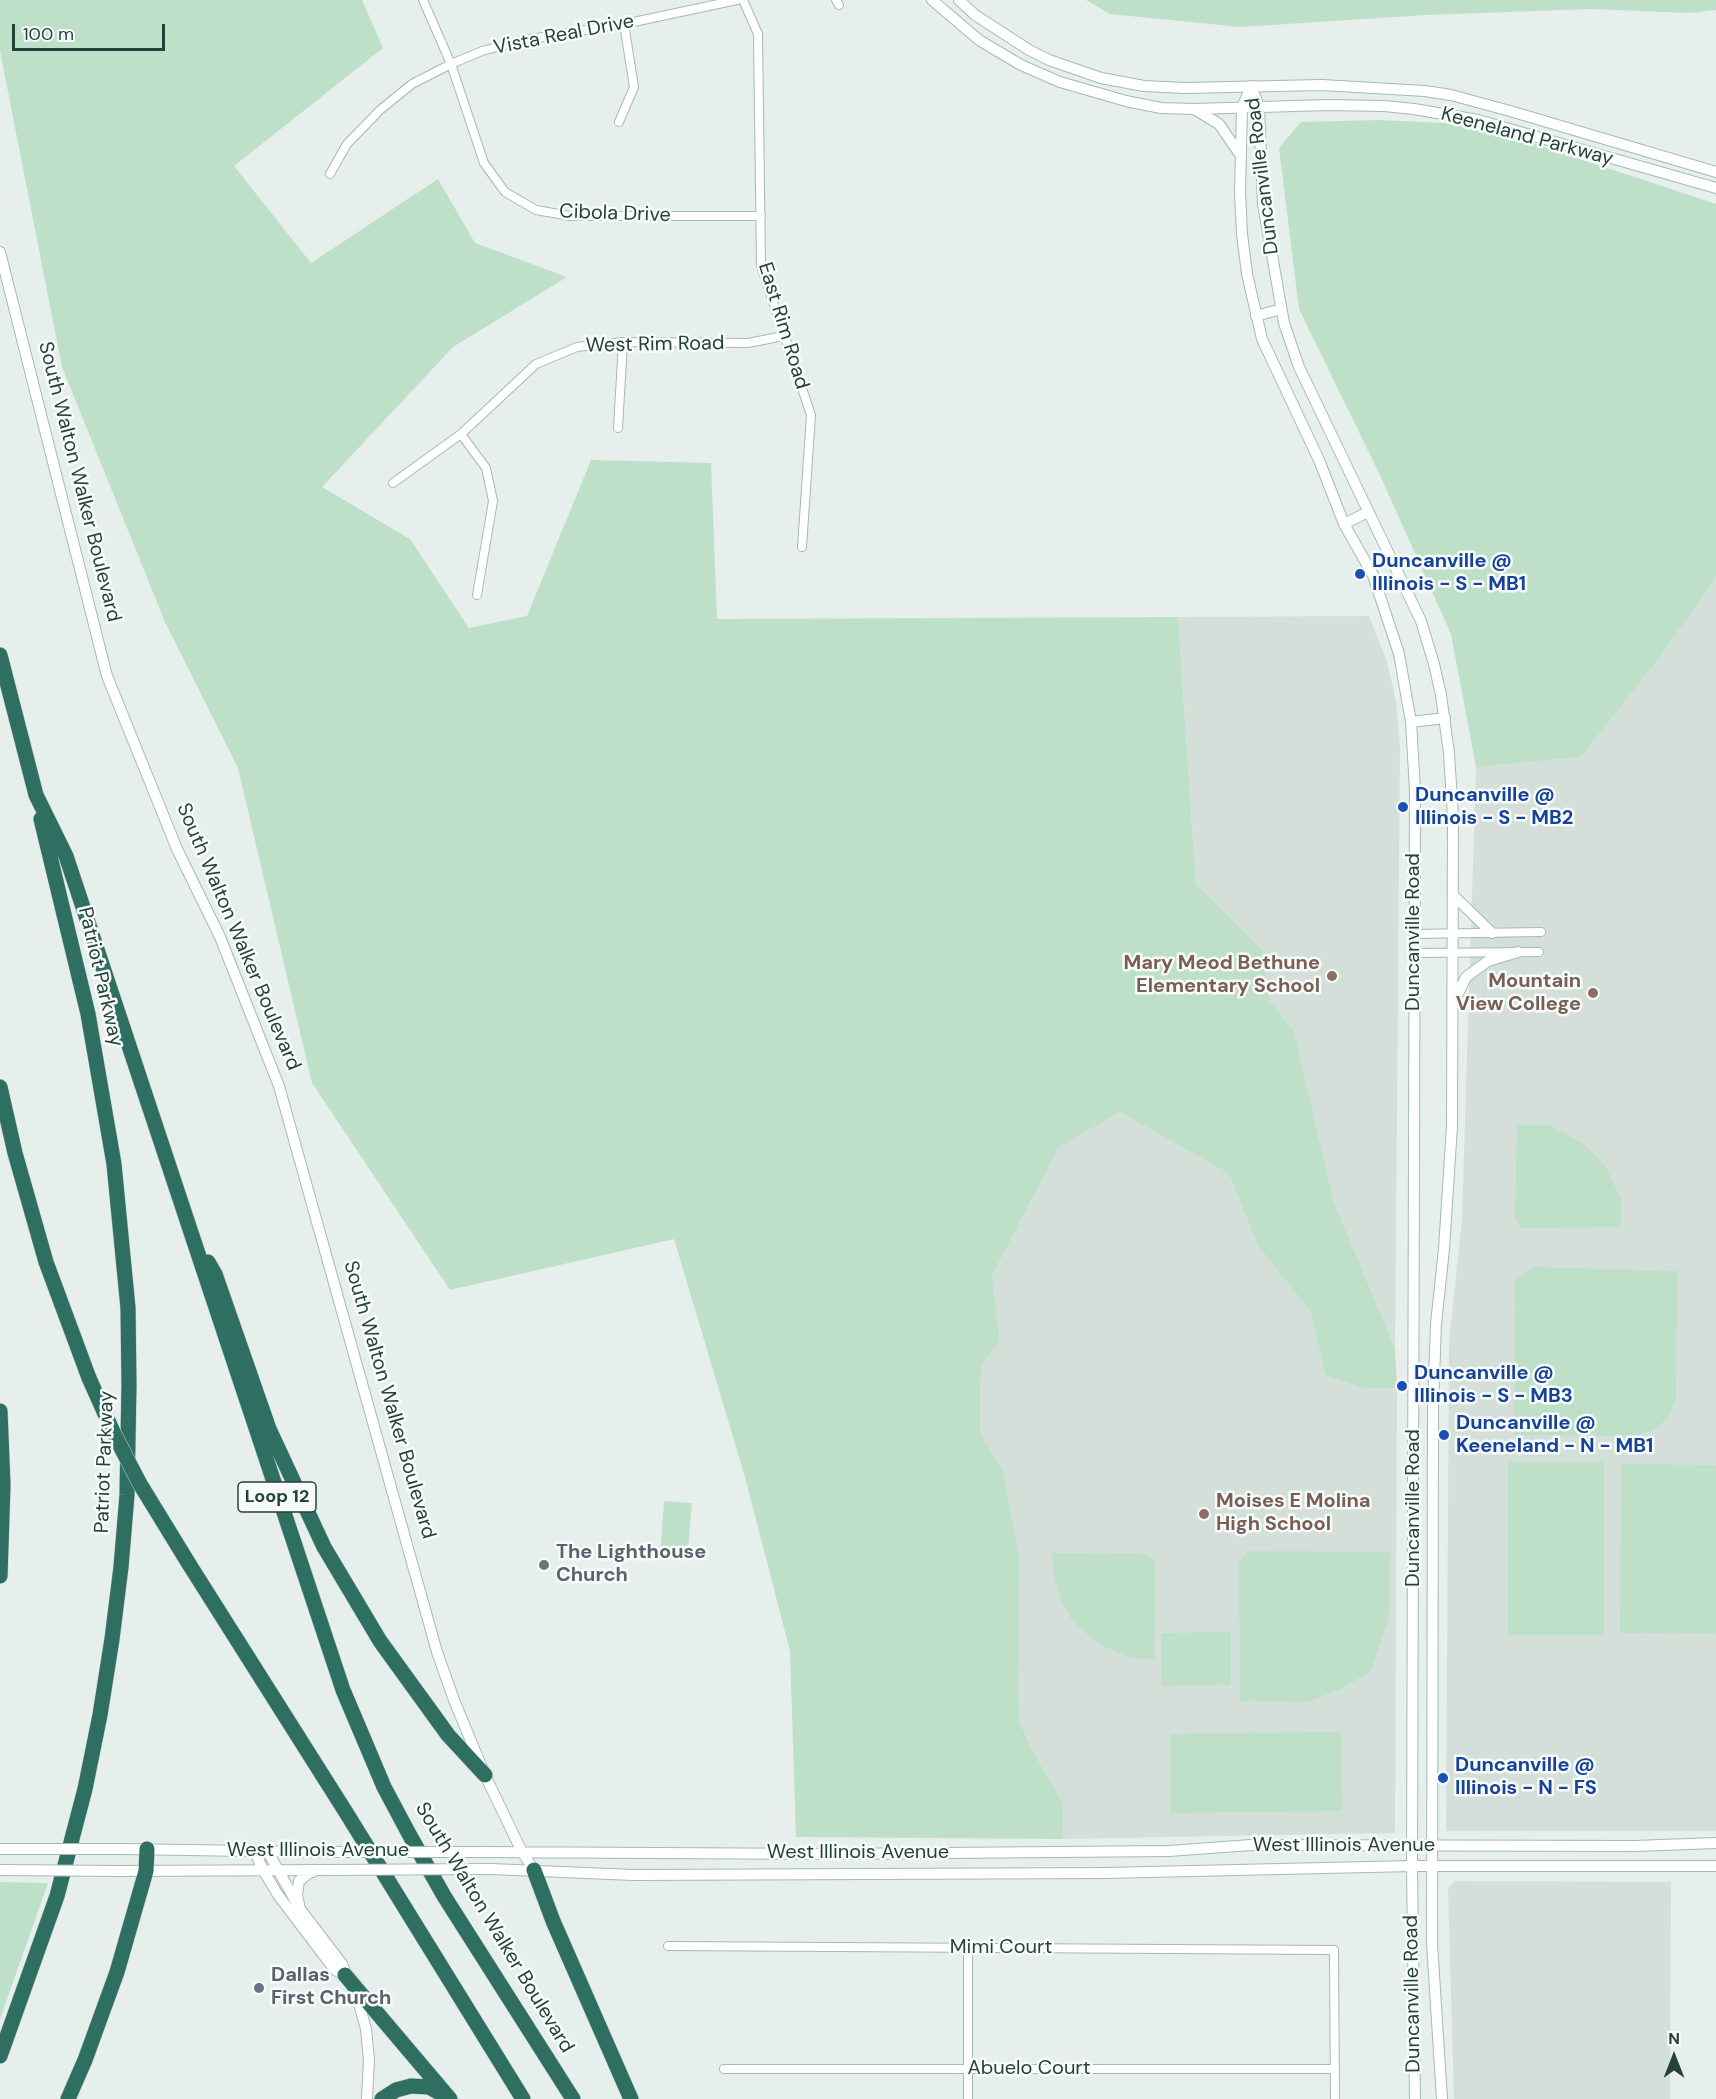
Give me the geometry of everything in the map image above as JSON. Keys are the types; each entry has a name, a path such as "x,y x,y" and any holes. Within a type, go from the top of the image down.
{"highway":[{"name":"South Walton Walker Boulevard","path":"0,655 36,795 66,856 327,1646 364,1741 384,1787 444,1896 573,2099"},
{"name":"Patriot Parkway","path":"0,2056 57,1896 85,1789 112,1639 127,1495 128,1308 114,1164 88,1014 50,862 36,795"},
{"path":"0,1087 15,1153 46,1262 89,1378 114,1434 140,1484 189,1564 348,1814 523,2099"},
{"path":"183,1212 215,1274 269,1429 324,1547 380,1641 448,1735 485,1775"},
{"path":"0,1411 3,1485 0,1576"},
{"path":"68,2099 85,2061 117,1972 146,1871 147,1849"},
{"path":"534,1870 553,1921 631,2099"},
{"path":"345,1975 450,2099"},
{"path":"382,2099 396,2090 411,2086 429,2087 450,2099"}],"main road":[{"name":"Keeneland Parkway","path":"932,0 978,40 1021,65 1043,75 1126,101 1161,108 1194,109 1384,105 1478,120 1716,188"},
{"name":"Keeneland Parkway","path":"959,0 975,15 1029,50 1049,60 1101,78 1144,86 1185,88 1322,85 1382,87 1451,95 1716,172"},
{"path":"1322,85 1323,105"},
{"name":"Duncanville Road","path":"1251,86 1259,107 1263,204 1284,323 1299,367 1421,621 1434,664 1445,718 1453,817 1451,1159 1436,1324 1433,1405 1432,1846 1432,1943 1442,2099"},
{"name":"Duncanville Road","path":"1251,86 1242,108 1239,153 1242,234 1247,274 1256,316 1262,339 1319,460 1344,524 1373,575 1399,654 1412,722 1415,790 1412,1846 1415,2099"},
{"path":"1194,109 1219,124 1239,153"},
{"name":"South Walton Walker Boulevard","path":"0,252 107,676 177,849 220,937 279,1086 437,1652 485,1775 522,1852 534,1870"},
{"path":"1256,316 1281,309"},
{"path":"1344,524 1368,512"},
{"path":"1412,722 1445,718"},
{"path":"1453,895 1492,933"},
{"path":"1452,1007 1466,977 1488,961 1518,952"},
{"name":"West Illinois Avenue","path":"0,1849 794,1854 1169,1851 1251,1845 1635,1846 1716,1843"},
{"path":"1635,1846 1635,1866"},
{"path":"255,1852 278,1895 335,1970 345,1975"},
{"path":"268,1852 300,1909 342,1964 359,2004 366,2029 369,2060 367,2099"},
{"path":"1104,1852 1105,1873"},
{"path":"676,1875 678,1853"},
{"path":"793,1874 794,1854"},
{"name":"West Illinois Avenue","path":"0,1870 491,1869 676,1875 1105,1873 1412,1866 1716,1866"},
{"path":"300,1909 297,1895 299,1881 309,1873 323,1870"}],"street":[{"name":"Cibola Drive","path":"423,0 451,64 484,162 505,192 536,210 570,216 761,216"},
{"name":"Vista Real Drive","path":"330,174 347,144 380,110 412,84 451,64 482,51 524,40 624,24 736,0"},
{"name":"East Rim Road","path":"743,0 758,34 761,266 811,415 802,546"},
{"path":"619,122 634,87 624,24"},
{"name":"West Rim Road","path":"393,483 461,434 536,364 577,347 623,342 748,343 784,336"},
{"path":"618,428 623,342"},
{"path":"461,434 486,468 493,501 477,595"},
{"path":"1413,934 1541,932"},
{"path":"1414,953 1539,952"},
{"name":"Mimi Court","path":"668,1946 1334,1950 1335,2069"},
{"path":"969,1947 969,2099"},
{"name":"Abuelo Court","path":"724,2069 1335,2069"},
{"path":"1335,2069 1335,2099"}],"shaded area":[{"name":"Mountain View College","path":"1716,577 1716,1831 1446,1831 1449,1343 1462,1219 1476,767 1581,757 1661,656"},
{"name":"Mary Meod Bethune Elementary School","path":"1369,616 1387,662 1396,701 1400,745 1395,1348 1334,1202 1294,1031 1269,1000 1263,952 1196,884 1178,617"},
{"name":"Moises E Molina High School","path":"1120,1112 1229,1174 1258,1246 1311,1312 1325,1375 1363,1389 1397,1388 1395,1833 1063,1839 1063,1803 1031,1748 1020,1722 1018,1694 980,1433 981,1366 1000,1340 992,1276 1059,1147"},
{"path":"1454,1881 1671,1882 1670,2099 1454,2099 1448,1888"}],"green space":[{"path":"0,0 362,0 383,48 234,166 311,263 438,179 475,243 567,277 453,347 322,487 410,539 469,628 527,616 591,460 711,463 717,619 1178,617 1196,884 1263,951 1269,1000 1294,1031 1334,1202 1395,1348 1397,1388 1363,1389 1325,1375 1311,1312 1258,1246 1229,1174 1120,1112 1059,1147 992,1276 1000,1341 981,1366 980,1433 1003,1471 1019,1557 1018,1694 1020,1722 1031,1748 1063,1803 1063,1839 796,1837 790,1651 745,1477 674,1239 450,1290 312,1083 238,768 165,622 62,367 0,51"},
{"path":"1086,0 1716,0 1716,10 1689,13 1591,9 1425,15 1241,27 1110,14"},
{"path":"1380,120 1444,123 1498,132 1716,204 1716,577 1661,656 1581,757 1476,767 1451,634 1379,473 1299,309 1279,148 1301,122"},
{"path":"1517,1125 1549,1125 1583,1143 1606,1167 1621,1199 1621,1227 1522,1228 1515,1219"},
{"path":"1532,1267 1677,1271 1676,1400 1667,1419 1653,1430 1635,1436 1514,1435 1515,1281"},
{"path":"1508,1462 1604,1462 1604,1635 1508,1635"},
{"path":"1621,1464 1716,1465 1716,1634 1620,1633"},
{"path":"664,1501 692,1503 687,1559 660,1557"},
{"path":"1249,1551 1390,1552 1389,1617 1371,1671 1341,1689 1307,1702 1240,1701 1239,1563"},
{"path":"1052,1553 1148,1554 1155,1561 1154,1659 1130,1658 1101,1645 1074,1623 1061,1602 1053,1571"},
{"path":"1231,1632 1231,1685 1161,1686 1161,1633"},
{"path":"1341,1732 1342,1811 1170,1813 1170,1734"},
{"path":"0,1882 48,1883 0,2019"}],"place":[{"name":"Duncanville @ Illinois - S - MB1","path":"1360,574"},
{"name":"Duncanville @ Illinois - S - MB2","path":"1403,807"},
{"name":"Mary Meod Bethune Elementary School","path":"1332,976"},
{"name":"Mountain View College","path":"1593,993"},
{"name":"Duncanville @ Illinois - S - MB3","path":"1402,1386"},
{"name":"Duncanville @ Keeneland - N - MB1","path":"1444,1435"},
{"name":"Moises E Molina High School","path":"1204,1514"},
{"name":"The Lighthouse Church","path":"544,1565"},
{"name":"Duncanville @ Illinois - N - FS","path":"1443,1778"},
{"name":"Dallas First Church","path":"259,1988"}]}
